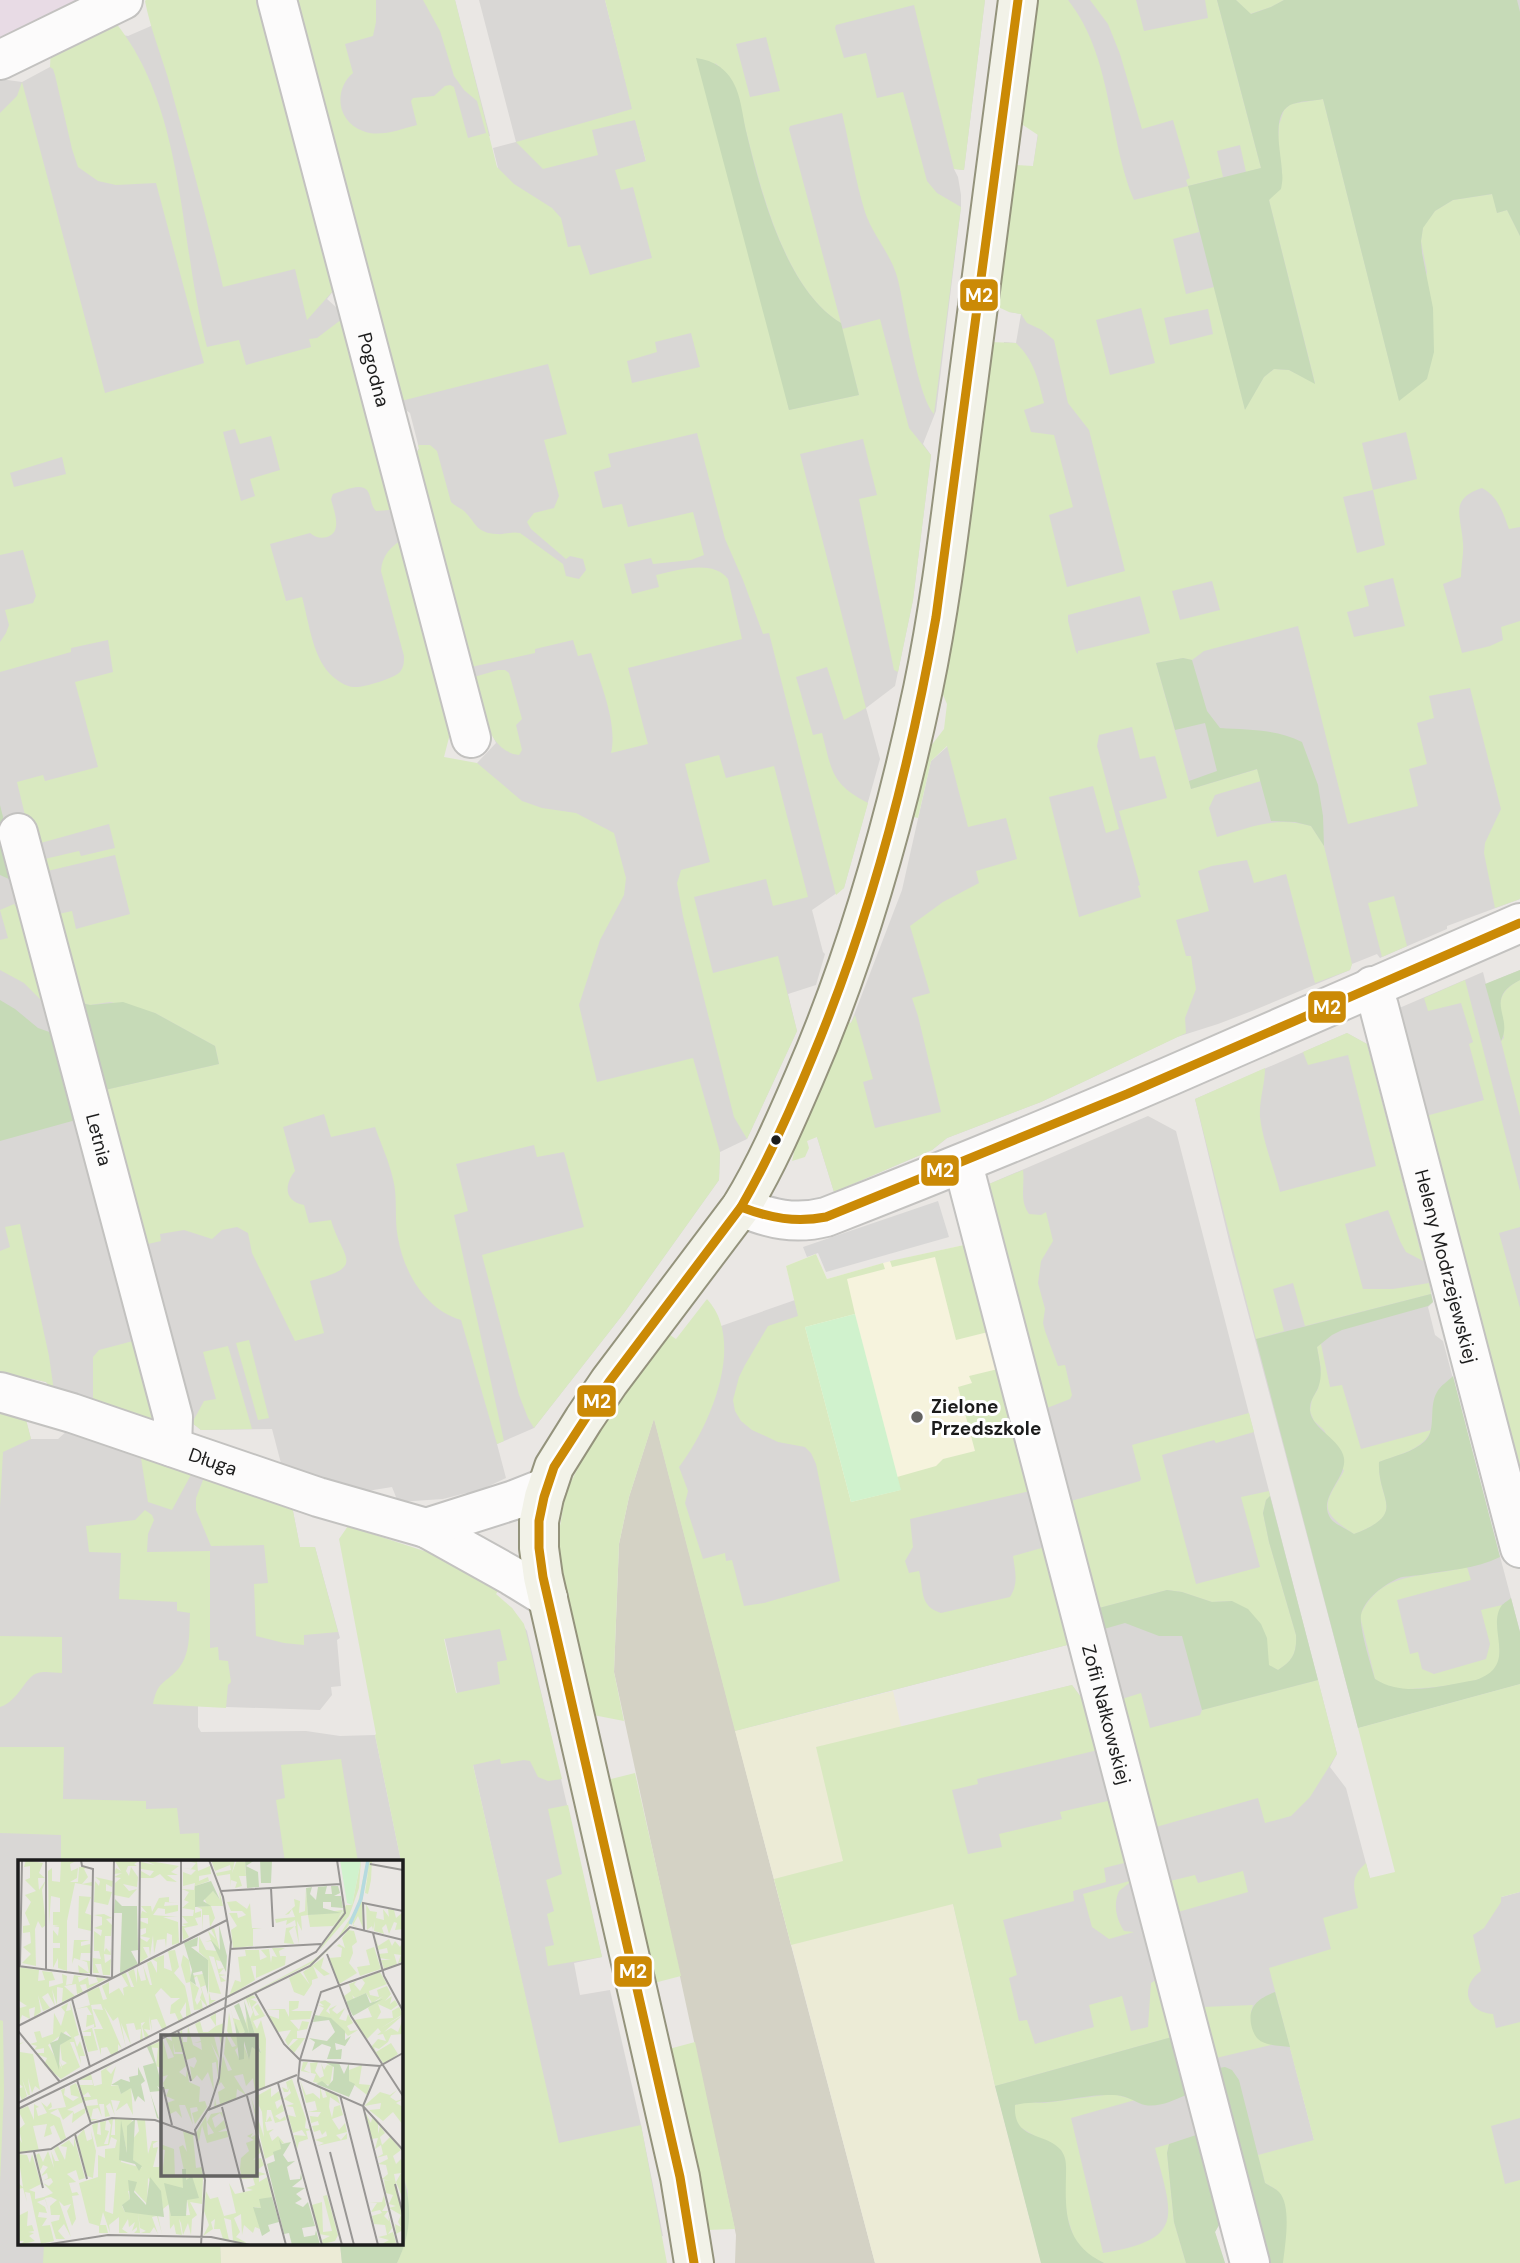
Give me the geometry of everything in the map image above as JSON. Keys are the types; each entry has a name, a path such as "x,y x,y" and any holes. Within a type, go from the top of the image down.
{"street":[{"path":"0,60 123,0"},
{"name":"Pogodna","path":"277,0 471,737"},
{"path":"694,2263 680,2177 548,1598 538,1532 540,1510 554,1467 590,1409 741,1207 777,1142 843,981 877,873 923,690 952,501 1018,0"},
{"name":"Letnia","path":"18,833 173,1417 172,1447"},
{"path":"741,1207 778,1219 808,1222 826,1217 963,1164 1172,1076 1520,923"},
{"name":"Heleny Modrzejewskiej","path":"1372,986 1520,1548"},
{"name":"Zofii Nałkowskiej","path":"963,1164 1250,2263"},
{"name":"Długa","path":"0,1392 318,1497 426,1528 548,1598"},
{"path":"426,1528 514,1500 547,1486"}],"shaded area":[{"path":"0,0 98,0 0,49"},
{"path":"293,0 455,0 490,136 340,175"},
{"path":"479,0 605,0 646,161 840,615 681,0 985,0 964,170 954,169 958,177 961,207 936,411 923,444 931,455 913,600 895,686 866,708 880,759 844,888 812,910 825,954 816,985 788,994 797,1031 747,1139 720,1152 719,1180 624,1313 534,1428 497,1444 506,1478 474,1493 443,1499 398,1502 392,1487 367,1491 283,1471 272,1429 201,1430 185,1417 20,884 15,904 25,919 83,1119 151,1419 54,1391 46,1382 0,1372 0,79 22,82 50,67 55,61 117,34 128,36 151,26 155,13 338,285 327,299 346,316 394,498 389,510 405,538 444,757 503,864 477,763 496,743 482,712 415,455 419,448 410,413 403,408 401,401 501,180 493,148 516,142"},
{"path":"1057,0 1520,0 1520,899 1447,926 1447,929 1380,958 1377,954 1352,964 1350,970 1252,1011 1177,1037 1041,1102 947,1138 932,1150 834,1192 817,1137 851,1023 902,890 931,761 948,746 1004,342 1016,343 1021,314 1009,312"},
{"path":"1520,970 1520,1323 1474,1300 1397,1009 1483,972 1486,984"},
{"path":"1347,1033 1367,1044 1429,1280 1433,1302 1428,1307 1435,1335 1443,1341 1520,1632 1520,1684 1358,1728 1231,1249 1195,1099"},
{"path":"1148,1116 1176,1131 1337,1754 1330,1767 1346,1788 1399,1988 1283,2020 1346,2263 1270,2263 989,1184"},
{"path":"938,1201 949,1237 826,1272 818,1253 807,1257 803,1247"},
{"name":"Zielone Przedszkole","path":"964,1245 1024,1465 848,1510 786,1266 816,1254 827,1279"},
{"path":"795,1300 848,1510 1024,1465 1071,1644 735,1731 649,1398 701,1333"},
{"path":"0,1412 25,1416 31,1439 58,1439 68,1430 292,1506 300,1547 315,1547 340,1638 337,1640 341,1686 331,1687 332,1695 320,1710 198,1706 198,1727 201,1732 306,1731 340,1736 375,1735 401,1860 18,1860 18,2246 402,2246 402,1866 484,2263 0,2263"},
{"path":"654,1418 875,2263 735,2263 736,2235 614,1672 619,1544 629,1497"},
{"path":"425,1551 512,1608 527,1631 602,1957 574,1963 580,1995 610,1990 663,2236 582,2250"},
{"path":"1072,1685 1086,1704 1219,2225 1215,2232 1225,2263 1041,2263 907,1726"},
{"path":"1520,1892 1520,2263 1406,2263 1408,1922"}],"green space":[{"path":"146,0 267,0 340,283 307,320 295,269 223,287"},
{"path":"288,0 376,0 373,36 345,44 353,73 342,88 341,105 343,113 354,127 376,134 417,125 411,101 413,98 434,96 450,85 454,87 468,138 486,133 477,101 464,90 454,76 440,31 423,0 455,0 497,167 514,184 552,208 561,218 568,247 580,245 590,275 652,258 633,187 621,190 615,170 646,161 635,120 592,130 598,155 543,169 516,142 632,109 605,0 985,0 964,170 954,169 914,5 836,25 835,28 844,58 866,53 877,98 903,92 927,181 937,193 961,207 934,414 917,371 895,271 865,212 842,113 790,126 789,129 841,323 822,308 805,288 791,264 769,211 734,87 715,63 789,410 859,395 842,329 880,319 909,428 931,455 913,600 898,672 894,670 859,499 877,495 863,439 800,454 866,708 844,720 827,667 796,677 813,735 822,733 835,775 847,789 868,803 844,888 836,895 769,633 763,634 725,539 697,433 608,454 611,467 594,472 603,508 622,504 628,527 693,512 704,555 691,560 653,564 651,558 624,564 632,594 659,587 656,575 694,568 713,569 728,579 742,639 628,668 648,744 611,753 613,741 610,716 591,653 578,656 573,640 535,649 535,653 471,667 415,455 419,449 418,445 430,445 437,451 451,502 465,512 481,530 497,534 520,533 563,564 566,576 579,579 586,570 583,559 570,556 566,559 531,529 527,522 534,513 554,508 559,496 544,440 567,434 548,364 397,402","holes":["766,37 780,91 750,97 736,44","691,333 700,367 632,383 627,361 657,352 655,342"]},
{"path":"1036,0 1068,0 1083,22 1094,46 1125,175 1134,200 1188,186 1199,232 1173,239 1186,294 1214,287 1245,409 1264,377 1274,369 1289,370 1315,383 1269,200 1282,173 1279,125 1284,110 1291,104 1323,99 1399,400 1427,272 1421,241 1423,227 1435,211 1453,200 1493,194 1497,213 1507,210 1520,236 1520,527 1509,529 1496,500 1488,491 1482,488 1465,497 1459,509 1463,547 1461,577 1443,584 1462,653 1503,640 1501,627 1520,621 1520,899 1495,908 1484,853 1485,843 1501,809 1470,688 1429,696 1434,718 1417,723 1427,764 1409,769 1418,806 1348,824 1298,626 1204,651 1192,660 1183,658 1156,663 1191,789 1258,769 1261,781 1215,795 1209,808 1217,837 1274,822 1298,823 1311,826 1324,846 1352,964 1350,970 1315,983 1286,874 1254,883 1247,860 1198,871 1209,911 1176,920 1186,956 1191,956 1196,989 1185,1018 1186,1033 1041,1102 947,1138 932,1150 834,1192 817,1137 807,1141 809,1148 805,1157 792,1161 798,1135 846,1020 851,1023 855,1015 873,1079 863,1082 875,1128 941,1112 912,998 930,993 910,926 943,902 979,883 976,871 1017,859 1006,818 968,827 947,746 931,761 918,818 910,816 927,751 944,729 947,704 940,688 990,342 1016,343 1027,356 1037,378 1044,403 1024,410 1031,432 1054,435 1073,507 1049,515 1067,587 1125,571 1089,430 1068,403 1054,340 1027,323 1021,314 996,306 1015,165 1033,166 1038,135 1020,123","holes":["1141,308 1155,363 1110,375 1096,320","1208,309 1213,334 1170,345 1164,318","1406,432 1417,479 1373,490 1362,443","1373,490 1385,545 1357,553 1343,497","1393,578 1405,626 1354,637 1347,612 1369,606 1364,586","1212,581 1220,610 1180,620 1172,591","1140,596 1150,633 1078,651 1078,654 1068,615","1132,727 1140,759 1155,756 1167,798 1119,811 1141,897 1079,917 1049,797 1093,786 1106,833 1119,829 1097,746 1099,735"]},
{"path":"1090,0 1136,0 1144,31 1208,18 1205,0 1217,0 1261,168 1246,172 1240,145 1217,151 1223,177 1188,186 1186,180 1190,178 1173,120 1142,129 1120,54 1108,24"},
{"path":"1217,0 1236,0 1251,14 1284,0 1517,0 1520,12 1520,236 1507,210 1497,213 1492,194 1453,200 1435,211 1423,228 1421,241 1433,308 1434,352 1427,379 1399,401 1323,99 1290,105 1284,110 1278,136 1282,185 1269,200 1315,384 1289,370 1274,369 1264,377 1245,410 1188,186 1261,168"},
{"path":"1236,0 1284,0 1250,14"},
{"path":"111,17 136,52 154,91 167,132 207,347 239,340 246,365 311,347 309,339 317,338 346,316 394,498 389,510 376,511 369,493 364,488 355,487 333,494 331,499 336,526 332,534 320,538 310,533 270,544 286,601 302,597 319,657 338,681 358,687 397,674 402,668 404,656 381,571 388,552 405,538 453,722 444,757 477,763 522,801 542,808 576,813 614,833 626,878 624,895 600,940 579,1005 597,1082 693,1058 720,1152 719,1180 624,1313 534,1428 519,1395 482,1255 584,1227 564,1152 537,1157 534,1145 456,1164 468,1211 454,1215 504,1441 497,1444 461,1320 448,1315 427,1299 405,1264 397,1231 393,1179 375,1127 331,1137 324,1114 283,1127 295,1171 289,1182 289,1196 304,1205 309,1223 331,1220 346,1260 339,1271 310,1281 324,1333 295,1341 252,1253 248,1233 237,1227 222,1230 212,1239 184,1230 160,1234 161,1241 148,1244 151,1261 96,1092 219,1064 215,1046 155,1013 110,1002 90,1005 81,1002 50,916 72,911 76,929 130,914 115,855 39,873 36,861 79,851 81,856 115,848 109,824 37,844 31,840 17,782 43,775 45,781 98,767 75,682 113,672 108,640 71,648 71,652 0,672 0,642 9,625 5,610 33,603 36,596 23,550 0,555 0,113 17,96 22,82 105,393 204,363 156,183 116,185 98,181 78,167 55,75 50,67 51,47","holes":["235,429 240,444 271,436 280,470 250,479 255,496 241,501 223,432","62,457 66,474 14,487 10,473"]},
{"path":"696,58 720,67 736,88 768,211 791,264 805,288 822,308 841,323 859,395 789,410"},
{"path":"1183,658 1192,660 1207,711 1220,728 1272,732 1302,742 1318,785 1324,846 1311,826 1271,821 1257,769 1191,789 1189,781 1217,771 1205,723 1175,730 1156,663"},
{"path":"498,670 509,673 522,719 516,725 522,750 519,755 508,752 499,745 486,724 479,700 474,677"},
{"path":"719,755 726,778 774,766 808,897 773,906 766,879 694,897 713,973 778,956 797,1031 747,1139 734,1117 677,883 681,870 710,862 685,764"},
{"path":"0,805 20,884 0,875"},
{"path":"1394,896 1407,946 1382,957 1368,903"},
{"path":"14,904 25,919 46,1005 24,983 0,970 0,940 8,938 0,910"},
{"path":"1520,970 1520,980 1509,987 1501,1001 1504,1032 1501,1041 1485,984"},
{"path":"1465,980 1520,1191 1520,1227 1499,1233 1520,1308 1520,1479 1426,1116 1484,1100 1469,1044 1473,1042 1461,1003 1428,1011 1424,998"},
{"path":"1520,980 1520,1116 1501,1041 1504,1038 1500,1004 1505,991"},
{"path":"0,1000 38,1028 58,1035 83,1118 0,1141"},
{"path":"123,1002 155,1013 215,1046 219,1064 96,1092 81,1003 90,1005"},
{"path":"1347,1033 1367,1044 1423,1261 1406,1252 1388,1210 1345,1224 1363,1289 1393,1289 1429,1283 1431,1294 1305,1326 1293,1283 1273,1289 1284,1331 1256,1339 1195,1099 1265,1068 1260,1105 1261,1126 1280,1192 1376,1166 1348,1055 1308,1065 1303,1052"},
{"path":"1023,1170 1023,1198 1026,1209 1029,1214 1041,1215 1046,1212 1053,1241 1041,1261 1038,1283 1045,1309 1045,1331 1058,1366 1065,1365 1072,1395 1070,1399 1047,1408 989,1184"},
{"path":"20,1224 54,1391 46,1382 0,1372 0,1251 10,1247 5,1227"},
{"path":"964,1245 988,1332 956,1340 935,1257 892,1267 890,1261"},
{"path":"816,1254 827,1279 883,1263 885,1269 847,1279 855,1314 805,1327 851,1502 900,1490 897,1477 936,1466 943,1459 975,1451 958,1387 972,1383 969,1376 998,1369 1030,1491 910,1519 913,1547 905,1561 909,1573 919,1571 926,1602 941,1613 1010,1597 1015,1582 1013,1556 1045,1547 1071,1644 735,1731 654,1419 629,1497 619,1544 614,1672 624,1721 593,1715 560,1569 560,1526 566,1491 597,1432 670,1335 676,1339 707,1299 719,1317 724,1338 724,1361 712,1408 679,1467 688,1491 685,1503 703,1559 725,1553 726,1561 732,1560 744,1606 764,1603 840,1581 816,1464 811,1453 805,1447 778,1442 752,1430 741,1421 733,1400 739,1377 768,1326 798,1316 786,1266"},
{"path":"122,1293 161,1412 151,1419 93,1402 93,1357 99,1350 133,1341"},
{"path":"1431,1294 1433,1302 1428,1306 1342,1330 1317,1347 1321,1375 1310,1410 1315,1423 1338,1445 1344,1458 1344,1466 1329,1496 1327,1511 1333,1521 1354,1534 1381,1519 1386,1512 1386,1504 1379,1462 1410,1451 1425,1441 1431,1431 1434,1398 1453,1376 1500,1557 1471,1567 1401,1577 1388,1584 1366,1603 1363,1609 1363,1637 1375,1679 1386,1685 1411,1689 1476,1680 1489,1673 1496,1665 1499,1656 1498,1614 1502,1605 1511,1598 1520,1632 1520,1684 1358,1728 1256,1339"},
{"path":"855,1314 901,1490 851,1502 805,1327"},
{"path":"249,1340 269,1418 258,1420 236,1343"},
{"path":"1321,1344 1330,1387 1342,1385 1361,1449 1431,1430 1416,1447 1379,1462 1386,1512 1371,1526 1354,1534 1329,1512 1329,1500 1344,1471 1324,1430 1314,1421 1310,1411 1312,1399 1318,1389 1321,1369 1317,1347"},
{"path":"228,1346 252,1429 201,1430 192,1423 204,1401 216,1399 203,1352"},
{"path":"0,1412 25,1416 31,1439 3,1452 0,1507"},
{"path":"1249,1413 1254,1432 1162,1455 1196,1584 1260,1567 1241,1497 1269,1491 1270,1496 1266,1500 1263,1513 1296,1635 1293,1656 1278,1670 1268,1665 1267,1654 1232,1601 1212,1602 1167,1590 1099,1608 1071,1501 1140,1481 1132,1445"},
{"path":"140,1452 193,1471 172,1510 148,1502"},
{"path":"205,1475 292,1506 300,1547 315,1547 338,1632 304,1635 304,1645 256,1636 254,1584 268,1583 264,1545 211,1546 196,1510 196,1498"},
{"path":"1270,1496 1318,1680 1202,1710 1182,1636 1159,1636 1125,1623 1104,1629 1099,1608 1167,1590 1212,1602 1232,1601 1248,1609 1261,1624 1267,1638 1269,1665 1278,1670 1293,1656 1296,1635 1263,1513 1266,1500"},
{"path":"145,1510 154,1520 148,1534 147,1552 210,1551 210,1648 218,1647 219,1660 228,1661 231,1682 228,1685 226,1708 153,1704 160,1686 179,1668 186,1656 190,1613 177,1611 177,1602 119,1599 121,1553 89,1552 86,1526 135,1520"},
{"path":"348,1526 424,1551 427,1546 500,1588 496,1594 512,1608 524,1624 562,1779 548,1781 538,1777 530,1761 524,1760 501,1764 500,1759 473,1765 559,2143 641,2125 667,2263 397,2263 405,2242 408,2191 402,2172 404,1876 339,1539","holes":["500,1629 507,1660 497,1662 500,1684 456,1693 444,1639"]},
{"path":"1467,1567 1471,1580 1397,1600 1410,1654 1418,1652 1422,1669 1434,1674 1486,1659 1490,1644 1481,1610 1502,1605 1498,1620 1500,1657 1495,1670 1470,1682 1418,1689 1386,1686 1375,1679 1360,1616 1369,1601 1380,1590 1406,1578"},
{"path":"0,1636 62,1637 62,1673 44,1672 33,1675 12,1700 0,1707"},
{"path":"1318,1680 1337,1754 1310,1797 1291,1816 1265,1823 1258,1798 1156,1827 1122,1699 1141,1693 1150,1728 1200,1715 1202,1710"},
{"path":"1520,1684 1520,1892 1501,1897 1501,1902 1484,1928 1473,1935 1481,1971 1474,1977 1468,1991 1472,2004 1477,2009 1493,2014 1496,2028 1520,2022 1520,2118 1491,2126 1505,2184 1520,2180 1520,2263 1283,2263 1277,2190 1265,2183 1258,2155 1314,2140 1269,1968 1331,1949 1323,1918 1358,1908 1355,1879 1366,1863 1370,1878 1395,1872 1358,1728"},
{"path":"1072,1685 1086,1704 1098,1750 977,1779 978,1784 952,1790 968,1854 1002,1847 999,1834 1062,1819 1060,1812 1112,1800 1128,1862 1104,1868 1106,1882 1073,1891 1074,1901 1003,1920 1017,1975 1009,1978 1019,2021 1027,2020 1035,2044 1094,2027 1089,2005 1122,1996 1131,2031 1148,2027 1151,1983 1159,1978 1172,2037 995,2086 953,1904 791,1945 774,1879 843,1861 816,1747"},
{"path":"893,1691 901,1726 907,1726 1041,2263 875,2263 735,1731"},
{"path":"0,1747 64,1747 63,1799 146,1801 146,1809 177,1808 180,1834 199,1833 200,1860 61,1860 61,1835 0,1833"},
{"path":"341,1759 358,1860 285,1860 276,1800 285,1798 281,1765"},
{"path":"635,1773 681,1976 654,1983 607,1780"},
{"path":"568,1805 602,1957 548,1966 545,1947 554,1945 547,1914 554,1911 546,1880 562,1874 548,1809"},
{"path":"1243,1871 1248,1892 1178,1912 1170,1881 1195,1875 1198,1883"},
{"path":"1133,1880 1119,1891 1116,1906 1124,1931 1134,1932 1109,1939 1092,1927 1083,1894"},
{"path":"1275,1992 1290,2047 1261,2041 1252,2028 1253,2007"},
{"path":"1253,2005 1251,2012 1266,2043 1275,2044 1216,2058 1203,2007"},
{"path":"0,2020 3,2021 4,2091 0,2183"},
{"path":"1172,2037 1186,2095 1151,2106 1120,2096 1105,2095 1015,2105 1019,2125 1024,2130 1054,2144 1063,2153 1066,2162 1066,2203 1070,2227 1081,2247 1104,2263 1041,2263 995,2086"},
{"path":"695,2042 735,2229 707,2230 669,2049"},
{"path":"1219,2068 1232,2070 1239,2080 1265,2183 1283,2198 1287,2226 1283,2263 1270,2263"},
{"path":"1113,2094 1135,2100 1071,2118 1103,2253 1130,2247 1161,2232 1167,2221 1168,2207 1155,2148 1169,2144 1167,2153 1174,2222 1186,2263 1104,2263 1088,2255 1074,2238 1065,2199 1038,2138 1020,2127 1014,2117 1015,2105 1026,2102 1044,2103"},
{"path":"1196,2135 1219,2225 1215,2232 1225,2263 1186,2263 1174,2222 1167,2153 1169,2144"},
{"path":"402,2173 409,2216 406,2239 397,2263 342,2263 340,2246 402,2246"},
{"path":"44,2246 220,2246 221,2263 43,2263"},
{"path":"220,2246 340,2246 342,2263 221,2263"}],"transit line":[{"name":"M2","path":"694,2263 680,2177 543,1577 539,1521 554,1467 609,1382 741,1207 761,1171 812,1058 853,951 901,785 936,617 1018,0"},
{"name":"M2","path":"741,1207 783,1218 804,1220 826,1217 1127,1094 1520,923"}],"place":[{"name":"Zielone Przedszkole","path":"917,1417"}]}
